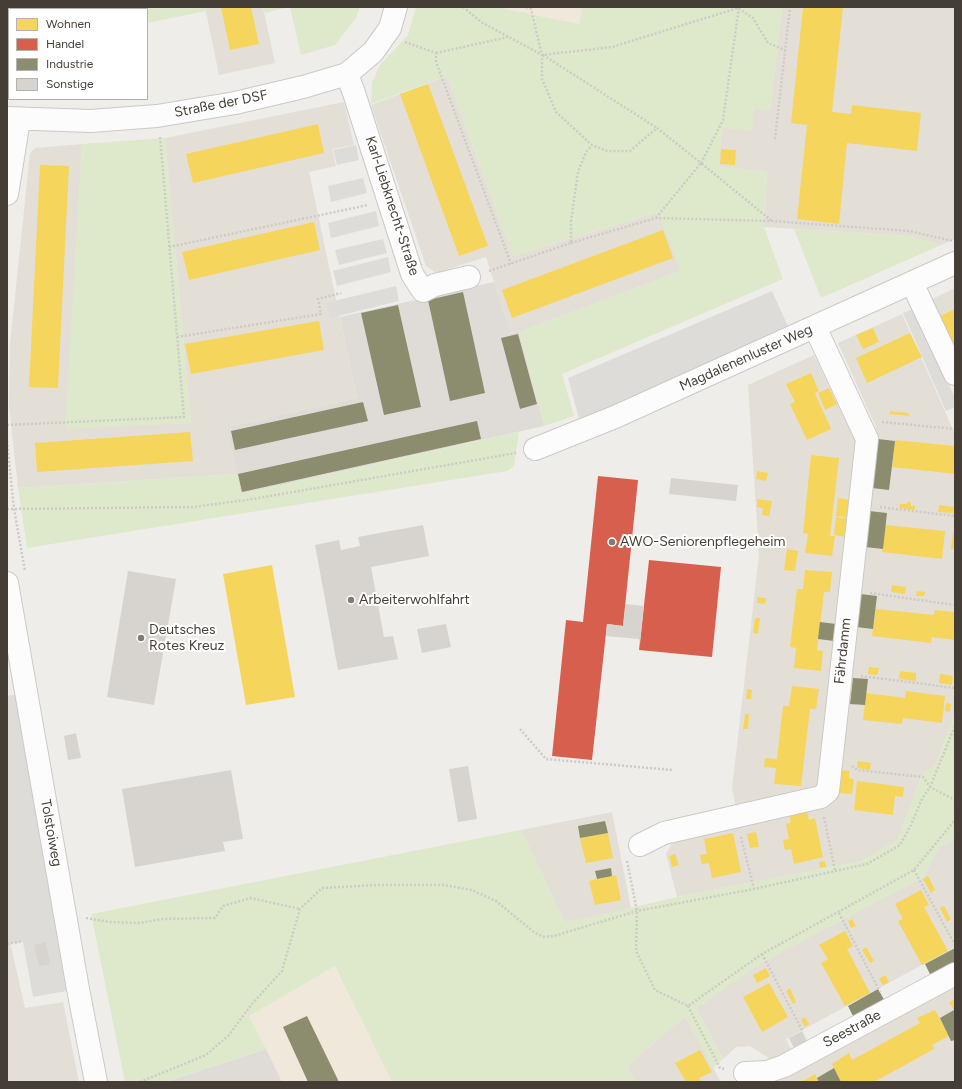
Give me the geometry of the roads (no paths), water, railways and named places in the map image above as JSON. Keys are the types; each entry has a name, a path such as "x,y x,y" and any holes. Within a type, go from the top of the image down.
{"street":[{"name":"Straße der DSF","path":"13,119 91,121 157,116 235,103 303,87 346,74 373,52 390,28 396,7"},
{"name":"Karl-Liebknecht-Straße","path":"346,74 412,274 423,291 434,285 469,277"},
{"path":"7,194 13,119"},
{"name":"Magdalenenluster Weg","path":"535,450 615,417 955,263"},
{"path":"912,283 955,374"},
{"name":"Fährdamm","path":"640,844 664,833 821,797 828,791 867,439 815,327"},
{"name":"Tolstoiweg","path":"7,583 66,921 96,1082"},
{"name":"Seestraße","path":"745,1073 767,1072 784,1066 955,974"}],"place":[{"name":"AWO-Seniorenpflegeheim","path":"612,542"},
{"name":"Arbeiterwohlfahrt","path":"351,600"},
{"name":"Deutsches Rotes Kreuz","path":"141,638"}]}
